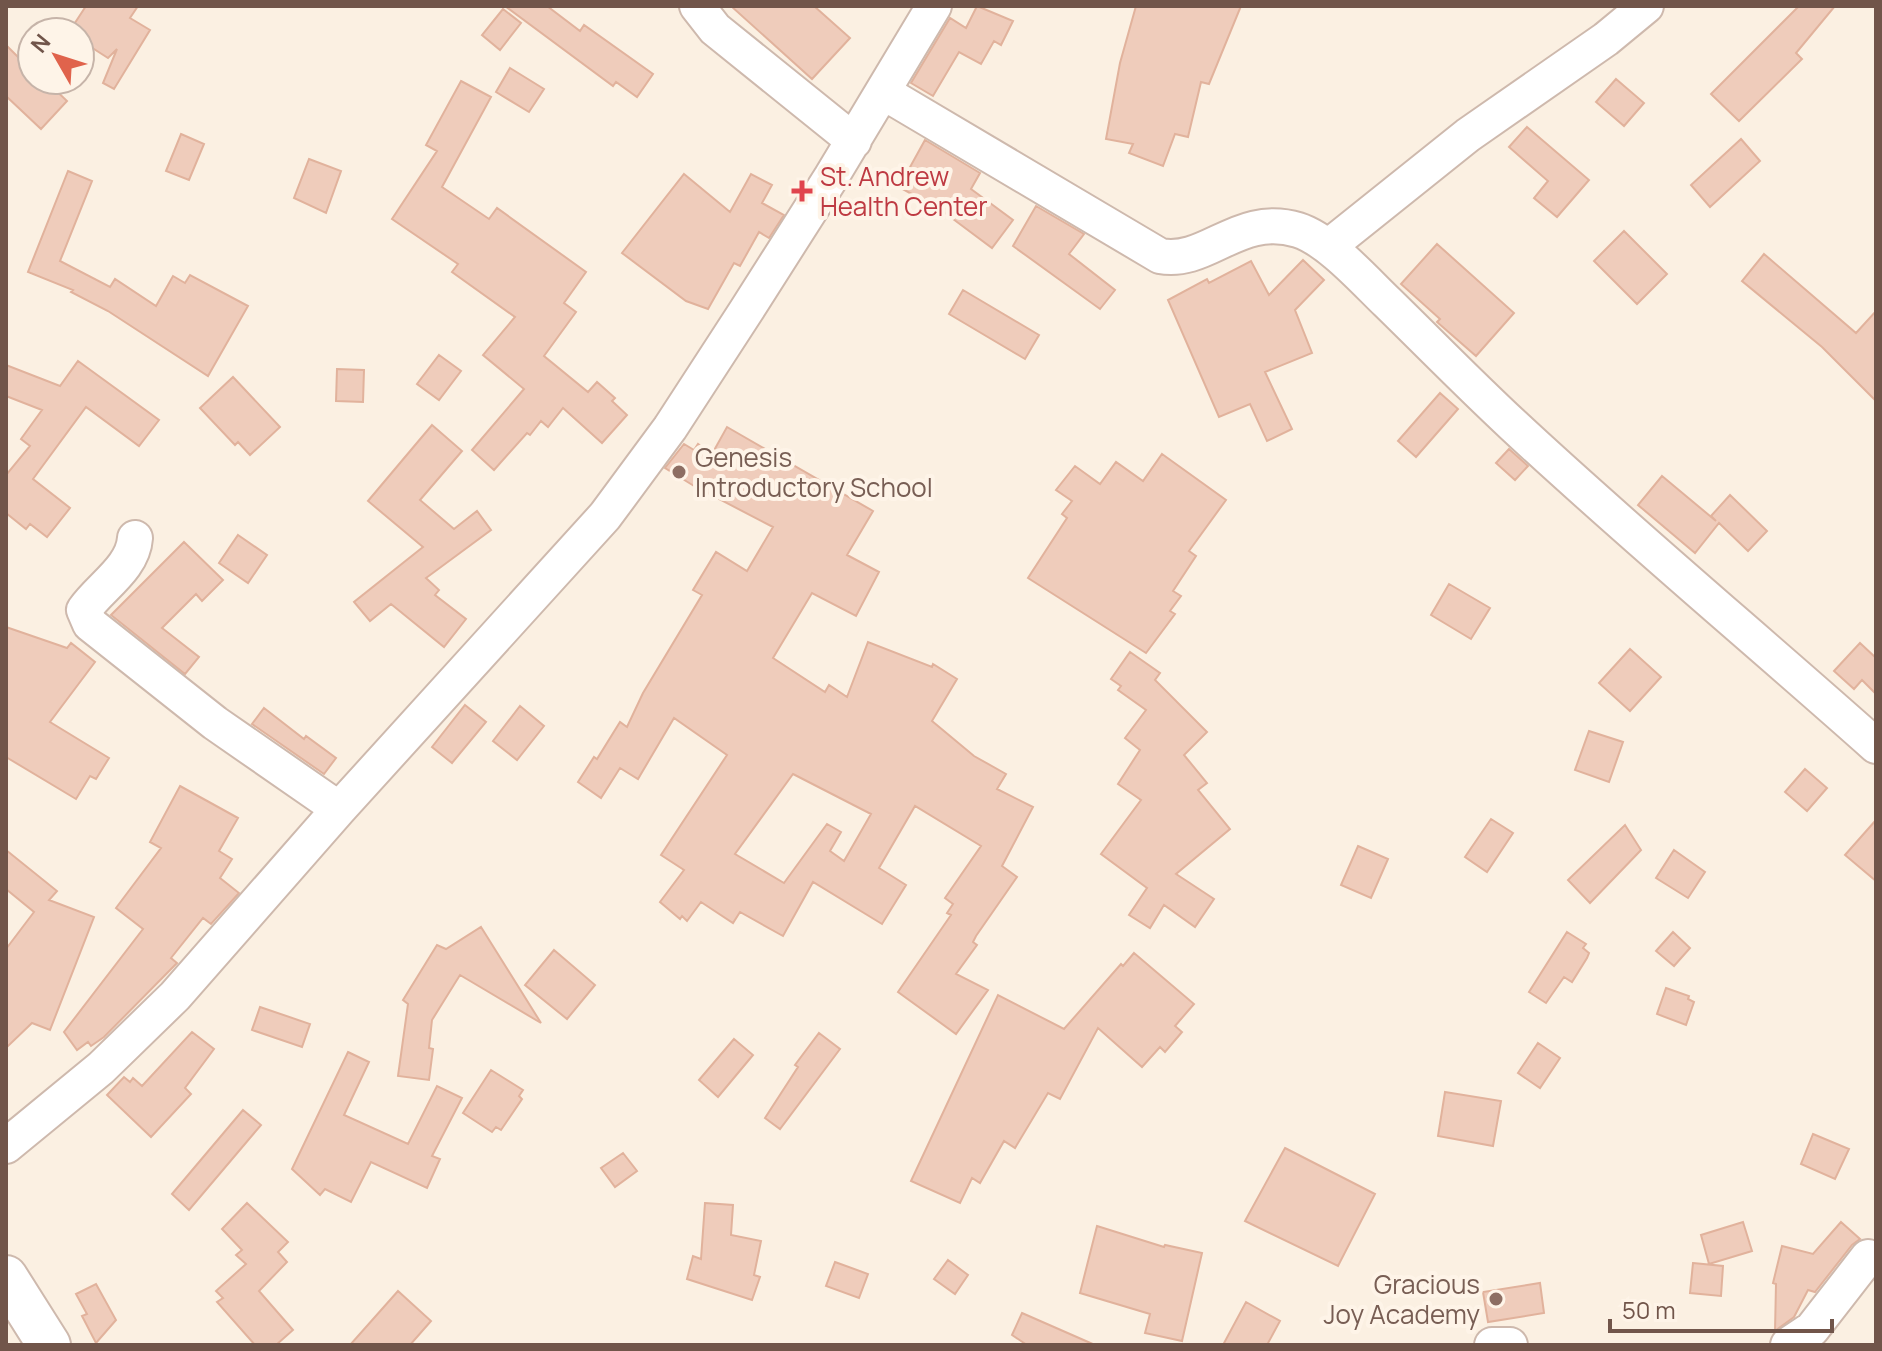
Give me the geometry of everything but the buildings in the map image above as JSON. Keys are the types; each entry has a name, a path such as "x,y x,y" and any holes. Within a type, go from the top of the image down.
{"street":[{"path":"697,6 715,29 854,141"},
{"path":"6,1146 101,1068 175,996 339,809 605,516 670,428 854,141 934,6"},
{"path":"1328,247 1468,135 1606,39 1646,6"},
{"path":"883,92 1160,256 1173,259 1190,254 1254,227 1298,230 1328,247 1514,425 1876,746"},
{"path":"135,538 134,550 123,567 84,610 90,624 215,723 339,809"},
{"path":"1788,1345 1812,1329 1868,1257"},
{"path":"6,1277 49,1345"},
{"path":"1492,1345 1510,1345"}],"place":[{"name":"St. Andrew Health Center","path":"802,191"},
{"name":"Genesis Introductory School","path":"679,472"},
{"name":"Gracious Joy Academy","path":"1496,1299"}]}
